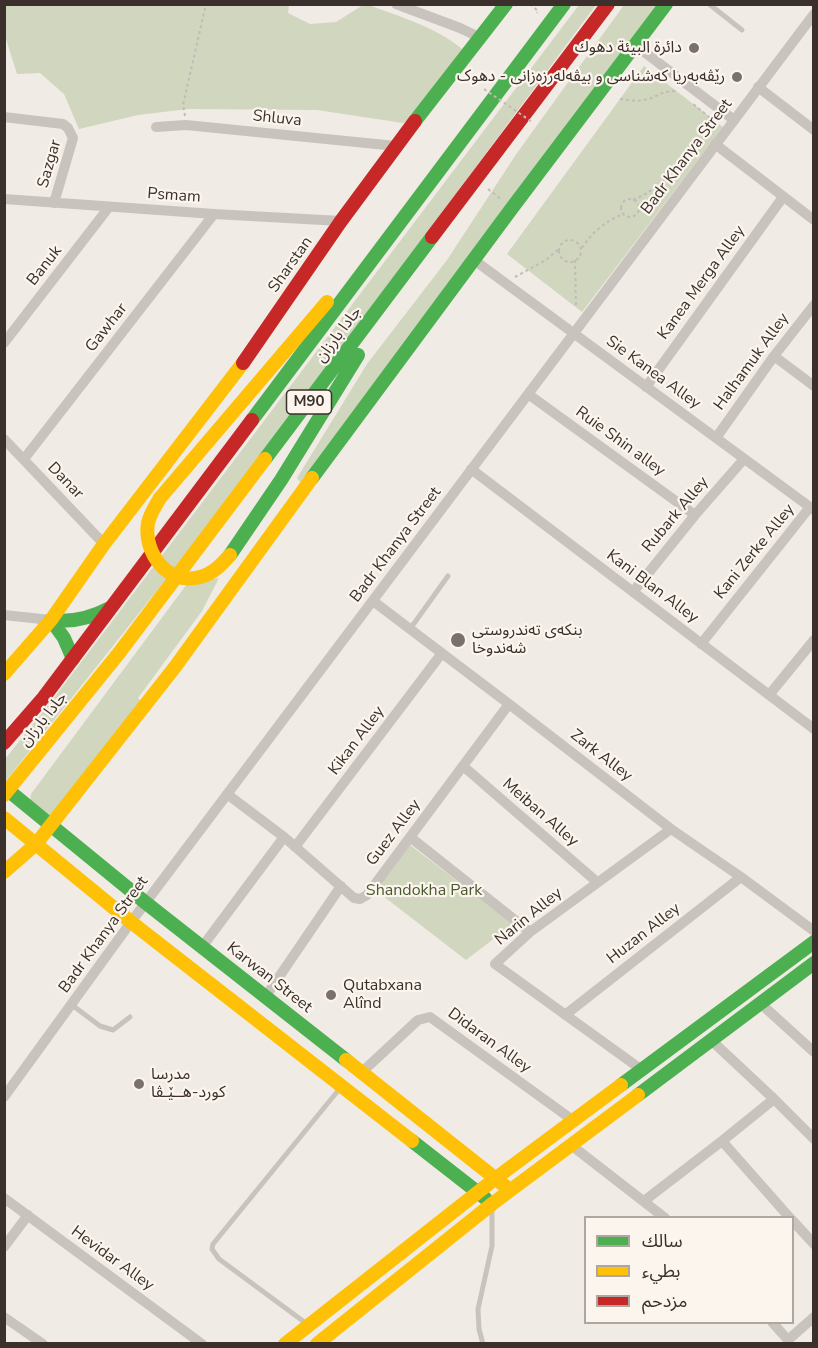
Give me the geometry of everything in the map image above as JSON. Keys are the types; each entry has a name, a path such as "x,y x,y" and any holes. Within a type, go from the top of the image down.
{"main road":[{"name":"Sharstan","path":"4,674 51,620 104,544 249,355 341,221 396,146 506,4"},
{"path":"538,38 550,4"},
{"name":"جادا بارزان","path":"4,743 44,697 564,4"},
{"name":"جادا بارزان","path":"7,793 119,653 608,4"},
{"path":"4,872 36,844 175,667 512,208 666,4"},
{"path":"414,202 160,498 148,521 146,534 149,550 156,562 167,572 180,577 195,578 211,573 230,555 281,480 348,371 444,223"},
{"path":"51,620 73,622 112,606"},
{"path":"51,620 65,639 73,658"},
{"name":"Karwan Street","path":"7,793 51,825 146,903 510,1190"},
{"path":"4,818 131,922 492,1204"},
{"path":"285,1344 496,1178 813,942"},
{"path":"318,1343 510,1190 813,963"}],"street":[{"path":"396,4 481,38"},
{"name":"Badr Khanya Street","path":"4,1097 227,794 758,87 812,20"},
{"path":"635,45 734,120"},
{"path":"758,87 813,130"},
{"name":"Sazgar","path":"4,117 63,124 68,128 73,138 54,203"},
{"name":"Shluva","path":"156,127 186,125 396,146"},
{"path":"715,144 813,220"},
{"name":"Kanea Merga Alley","path":"646,387 783,197"},
{"name":"Psmam","path":"4,199 341,221"},
{"name":"Banuk","path":"4,343 109,207"},
{"name":"Gawhar","path":"24,459 214,214"},
{"name":"Sie Kanea Alley","path":"474,260 812,509"},
{"name":"Halhamuk Alley","path":"716,438 813,304"},
{"path":"774,357 813,386"},
{"name":"Ruie Shin alley","path":"528,394 695,515"},
{"name":"Danar","path":"4,439 104,544"},
{"name":"Rubark Alley","path":"633,592 744,459"},
{"name":"Kani Blan Alley","path":"471,469 813,729"},
{"name":"Kani Zerke Alley","path":"701,644 812,509"},
{"name":"Zark Alley","path":"373,601 671,829 741,877 813,931"},
{"path":"4,615 51,620"},
{"path":"769,695 813,640"},
{"name":"Kikan Alley","path":"295,847 442,653"},
{"name":"Guez Alley","path":"227,794 284,837 354,897 360,899 367,895 510,704"},
{"name":"Meiban Alley","path":"463,766 597,882"},
{"name":"Narin Alley","path":"642,1070 495,964 530,932 671,829"},
{"path":"202,947 284,837"},
{"path":"410,837 530,932"},
{"name":"Huzan Alley","path":"565,1015 741,877"},
{"path":"266,996 341,886"},
{"path":"760,1004 813,1052"},
{"name":"Didaran Alley","path":"362,1072 418,1020 430,1017 574,1121"},
{"path":"711,1040 813,1139"},
{"path":"645,1201 774,1099"},
{"path":"722,1142 788,1216"},
{"path":"571,1146 663,1216"},
{"name":"Hevidar Alley","path":"4,1198 202,1344"},
{"path":"4,1247 28,1215"},
{"path":"794,1222 813,1244"},
{"path":"4,1317 43,1344"},
{"path":"773,1324 788,1340 813,1317"}],"lane":[{"path":"709,4 742,30"},
{"path":"410,629 448,576"},
{"path":"72,1005 100,1026 113,1030 130,1017"},
{"path":"308,1325 219,1259 212,1249 213,1244 341,1086"},
{"path":"483,1344 479,1329 478,1309 492,1246 492,1204"}],"path":[{"path":"183,105 206,4"},
{"path":"484,89 532,122"},
{"path":"620,99 637,101 650,99 676,90 684,97"},
{"path":"623,214 622,203 644,195 674,172 714,121 691,103"},
{"path":"486,188 512,208"},
{"path":"576,308 575,261 584,245 606,222 623,214 631,217 638,212 638,203 633,200"},
{"path":"504,282 546,260 564,242 570,240 577,242 581,250"},
{"path":"560,248 560,255 565,261 575,261"}],"green space":[{"path":"4,5 289,5 288,13 310,24 336,22 363,5 369,5 429,29 462,49 414,118 403,123 317,110 188,109 138,115 79,129 64,94 40,73 17,74 5,36"},
{"path":"579,5 596,5 224,506 5,782 5,759 51,702"},
{"path":"624,5 659,5 302,484 297,478 367,364 447,260 517,153"},
{"path":"644,66 723,127 582,312 507,254"},
{"path":"219,578 202,611 138,698 143,703 53,817 30,800 31,794 187,584"},
{"name":"Shandokha Park","path":"410,845 513,924 466,960 374,889"}],"traffic: fast":[{"path":"415,121 506,4"},
{"path":"252,420 564,4"},
{"path":"312,478 666,4"},
{"path":"265,459 432,237"},
{"path":"230,555 281,480 358,355"},
{"path":"51,620 82,619 110,608"},
{"path":"51,620 64,638 73,659"},
{"path":"9,791 146,903 346,1060"},
{"path":"621,1085 814,942"},
{"path":"638,1095 814,963"},
{"path":"412,1141 485,1198"}],"traffic: slow":[{"path":"160,498 327,302"},
{"path":"4,674 51,620 104,544 243,363"},
{"path":"4,795 119,653 265,459"},
{"path":"4,872 36,844 175,667 312,478"},
{"path":"160,498 149,520 147,534 154,556 168,572 178,577 205,576 230,555"},
{"path":"4,818 131,922 412,1141"},
{"path":"346,1060 510,1190"},
{"path":"285,1344 496,1178 621,1085"},
{"path":"317,1344 492,1204 638,1095"}],"traffic: jam":[{"path":"432,237 608,4"},
{"path":"243,363 341,221 415,121"},
{"path":"4,743 44,697 252,420"}],"place":[{"name":"دائرة البيئة دهوك","path":"694,48"},
{"name":"رێڤەبەریا کەشناسی و بیڤەلەرزەزانی - دهوک","path":"737,77"},
{"name":"بنکەی تەندروستی شەندوخا","path":"458,640"},
{"name":"Qutabxana Alînd","path":"331,995"},
{"name":"مدرسا كورد-هــێـڤا","path":"139,1084"}]}
